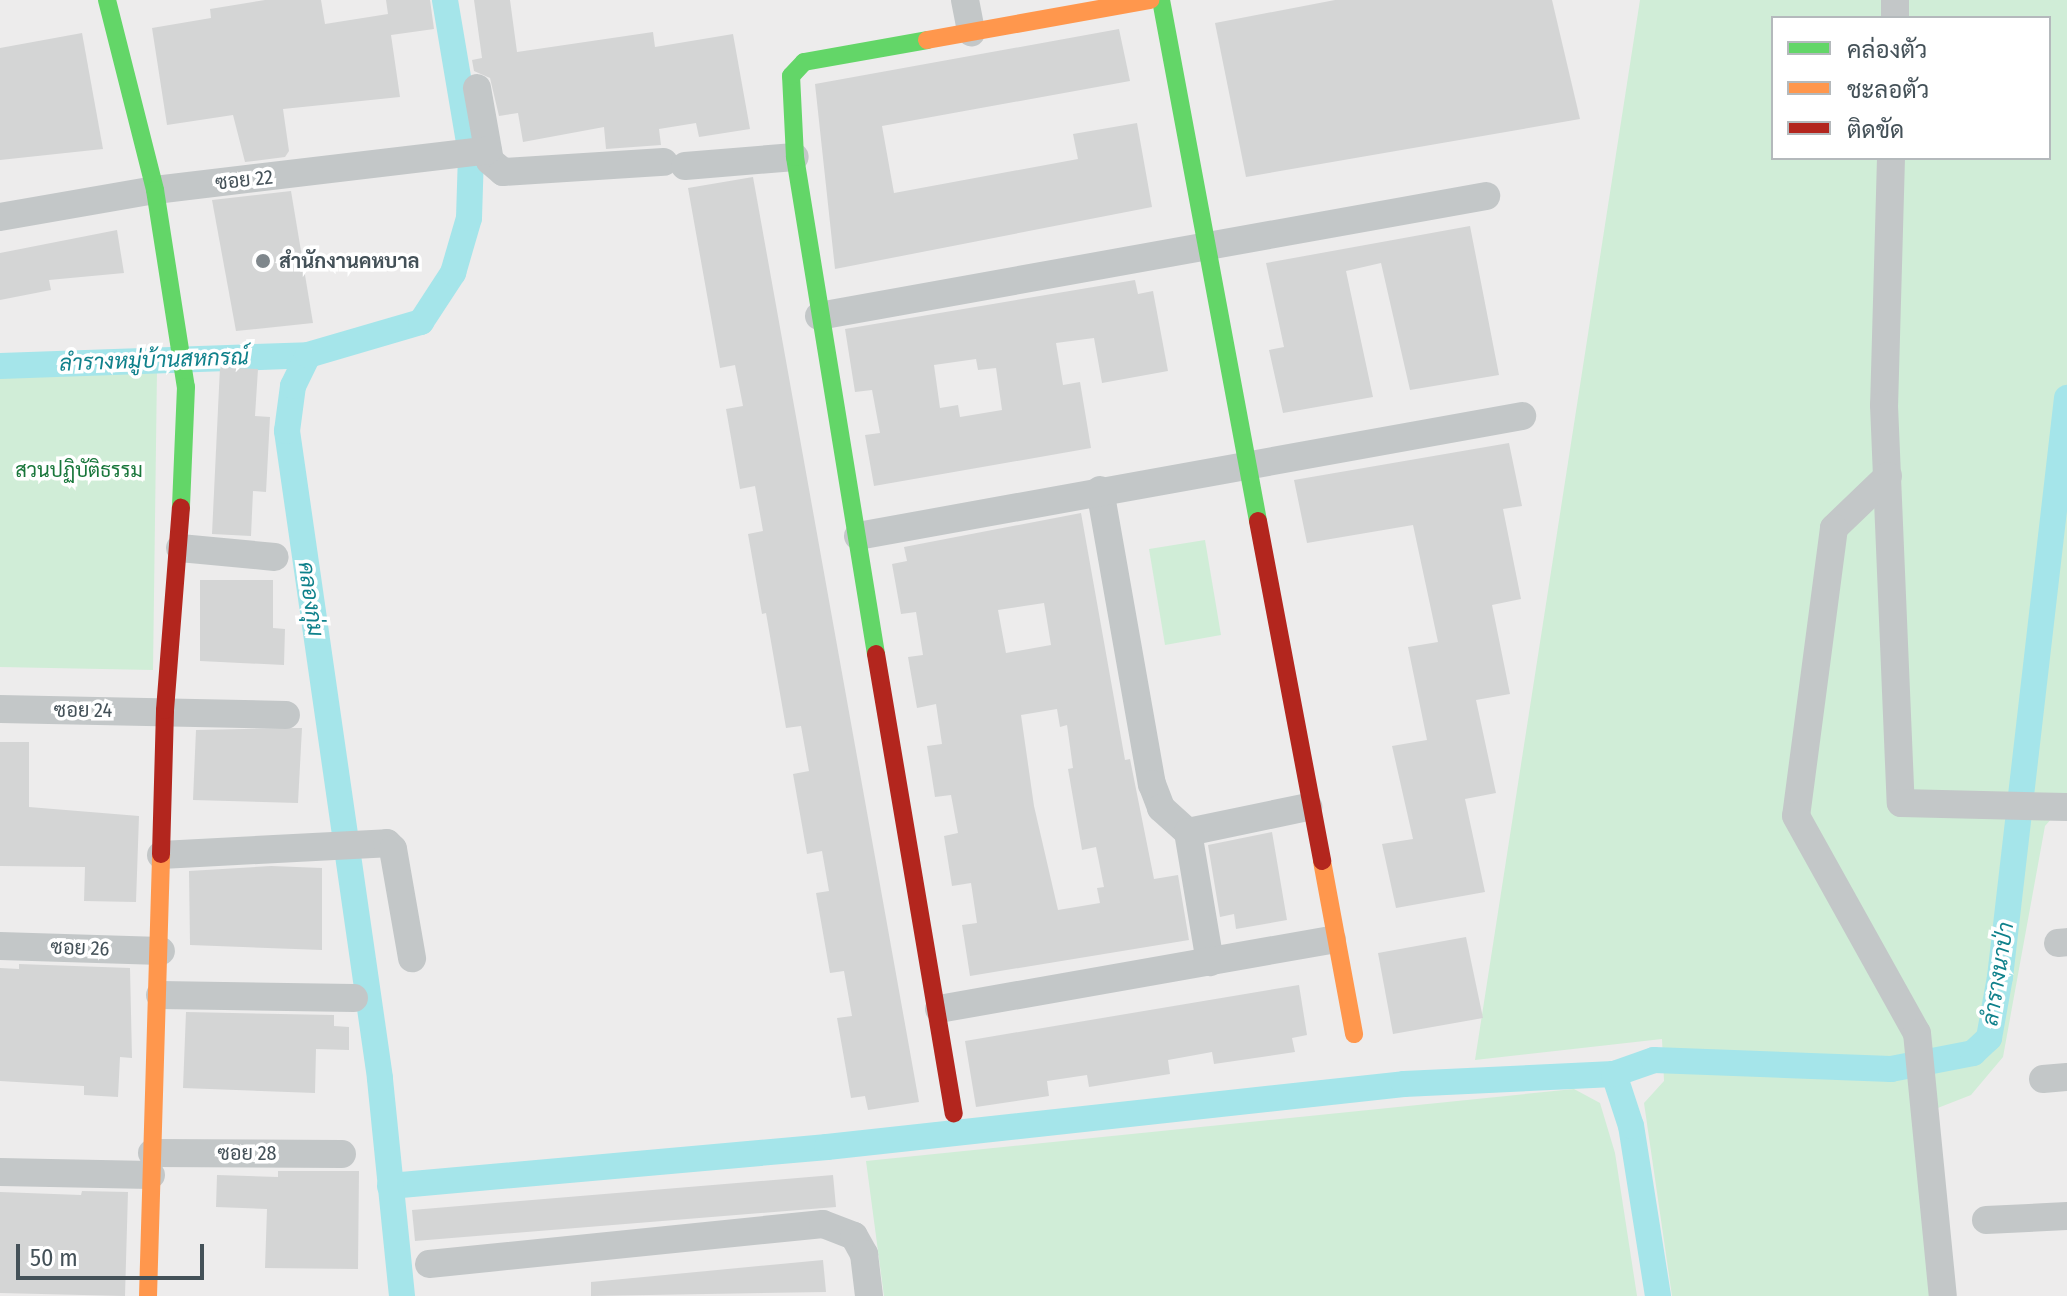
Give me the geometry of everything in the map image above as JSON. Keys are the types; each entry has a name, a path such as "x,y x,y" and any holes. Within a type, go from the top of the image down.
{"street":[{"path":"107,0 155,190 186,387 180,548 165,710 160,995 148,1296"},
{"path":"965,0 971,32"},
{"path":"954,1113 939,1009 819,316 795,157 791,76 804,62 1150,0"},
{"path":"1161,0 1332,940 1354,1034"},
{"path":"477,88 477,151 503,172 795,157"},
{"name":"ซอย 22","path":"0,217 155,190 477,151"},
{"path":"1891,160 1884,405 1901,803 2067,807"},
{"path":"819,316 1486,196"},
{"path":"858,536 1247,462 1522,416"},
{"path":"1888,476 1834,528 1796,816 1917,1033 1943,1296"},
{"path":"1100,490 1152,784 1161,808 1188,832 1210,962"},
{"path":"180,548 275,557"},
{"name":"ซอย 24","path":"0,709 165,710 286,715"},
{"path":"1188,832 1308,807"},
{"path":"161,855 345,841 391,845 412,958"},
{"path":"939,1009 1332,940"},
{"name":"ซอย 26","path":"0,946 161,951"},
{"path":"160,995 354,998"},
{"name":"ซอย 28","path":"0,1172 342,1154"},
{"path":"1986,1220 2067,1216"},
{"path":"429,1264 823,1224 854,1236 864,1254 869,1296"}],"green space":[{"path":"1640,0 2067,0 2067,801 2045,826 2003,1057 1971,1095 1930,1111 1946,1296 1672,1296 1644,1103 1664,1081 1662,1039 1475,1060"},
{"name":"สวนปฏิบัติธรรม","path":"157,370 153,670 0,667 0,378"},
{"path":"1205,540 1221,635 1165,645 1149,549"},
{"path":"1574,1089 1600,1103 1615,1153 1637,1296 884,1296 866,1161"}],"building":[{"path":"265,0 321,0 325,24 388,14 386,0 430,0 434,29 391,35 400,97 283,109 289,151 285,157 245,162 233,115 167,125 152,28 211,18 210,9"},
{"path":"474,0 510,0 517,52 653,32 655,47 733,34 750,129 699,137 696,123 659,129 661,145 606,149 604,127 523,142 518,113 499,116 490,78 474,71 472,60 482,58"},
{"path":"1335,0 1552,0 1580,119 1246,177 1215,23"},
{"path":"1119,29 1130,81 882,126 894,193 1078,159 1073,134 1137,123 1152,207 835,269 815,84"},
{"path":"82,33 103,149 0,160 0,48"},
{"path":"753,177 919,1102 868,1110 865,1096 851,1098 837,1018 852,1016 844,971 830,973 816,893 829,891 822,851 807,854 793,774 809,771 801,726 786,728 766,613 762,614 748,534 763,531 755,486 740,489 726,409 743,406 735,365 720,368 688,188"},
{"name":"สำนักงานคหบาล","path":"291,191 313,323 236,331 212,200"},
{"path":"1470,226 1499,375 1410,390 1381,263 1346,271 1373,397 1283,413 1269,350 1284,347 1266,263"},
{"path":"117,230 124,273 49,280 51,290 0,300 0,253"},
{"path":"1135,280 1138,294 1153,291 1168,371 1102,383 1094,338 1056,343 1063,385 1080,382 1091,448 874,486 865,435 880,433 872,390 855,392 845,329","holes":["976,359 978,370 996,368 1002,410 960,417 958,405 940,408 934,365"]},
{"path":"220,367 258,369 255,416 270,417 266,492 253,491 251,536 212,534"},
{"path":"1509,443 1522,506 1503,509 1521,599 1492,605 1510,694 1476,700 1496,793 1465,799 1485,892 1396,908 1382,844 1413,839 1392,746 1427,740 1408,647 1438,642 1413,525 1307,543 1294,480"},
{"path":"1081,513 1125,760 1130,759 1154,879 1178,875 1189,940 970,976 962,925 977,923 971,883 952,886 944,836 958,833 951,795 935,797 927,746 942,744 936,704 917,708 908,657 923,655 916,612 901,614 892,564 907,561 904,547","holes":["1044,603 1051,645 1006,653 998,610","1057,709 1060,727 1067,725 1073,768 1068,769 1082,850 1096,847 1104,887 1097,888 1100,903 1058,910 1034,806 1021,715"]},
{"path":"200,580 273,580 273,628 285,629 284,665 200,661"},
{"path":"302,728 298,803 193,800 196,730"},
{"path":"0,742 29,742 29,807 139,816 136,902 84,901 85,867 0,866"},
{"path":"1272,832 1287,920 1236,929 1234,914 1220,917 1208,845"},
{"path":"271,866 322,868 322,950 190,945 189,871"},
{"path":"1466,937 1483,1018 1393,1034 1378,953"},
{"path":"19,964 130,968 132,1058 120,1057 118,1097 84,1095 84,1086 0,1081 0,968 19,969"},
{"path":"1299,985 1307,1035 1292,1038 1295,1052 1214,1064 1212,1052 1168,1060 1170,1074 1089,1087 1087,1075 1047,1081 1049,1096 976,1107 965,1041"},
{"path":"186,1012 334,1015 334,1026 349,1027 349,1050 316,1049 315,1093 183,1088"},
{"path":"278,1171 359,1171 358,1269 265,1268 267,1209 216,1207 217,1175 278,1177"},
{"path":"833,1175 836,1207 415,1241 412,1210"},
{"path":"82,1191 128,1192 125,1296 0,1293 0,1192 81,1195"},
{"path":"823,1260 826,1292 591,1296 591,1282"}],"waterway":[{"name":"คลองกุ่ม","path":"402,1296 380,1078 287,431 293,386 308,355 421,322 453,273 469,218 471,154 445,0"},
{"name":"ลำรางหมู่บ้านสหกรณ์","path":"0,366 308,355"},
{"name":"ลำรางนาป่า","path":"1658,1296 1631,1126 1614,1074 1654,1060 1891,1069 1973,1053 1989,1038 2000,977 2067,398"},
{"path":"390,1186 827,1147 1404,1084 1614,1074"}],"traffic: fast":[{"path":"107,0 155,190 186,387 181,508"},
{"path":"1161,0 1258,521"},
{"path":"876,654 795,157 791,76 804,62 927,40"}],"traffic: slow":[{"path":"927,40 1150,0"},
{"path":"148,1296 161,854"},
{"path":"1322,861 1354,1034"}],"traffic: jam":[{"path":"161,854 165,710 181,508"},
{"path":"1258,521 1322,861"},
{"path":"876,654 954,1113"}],"place":[{"name":"สำนักงานคหบาล","path":"263,261"}]}
